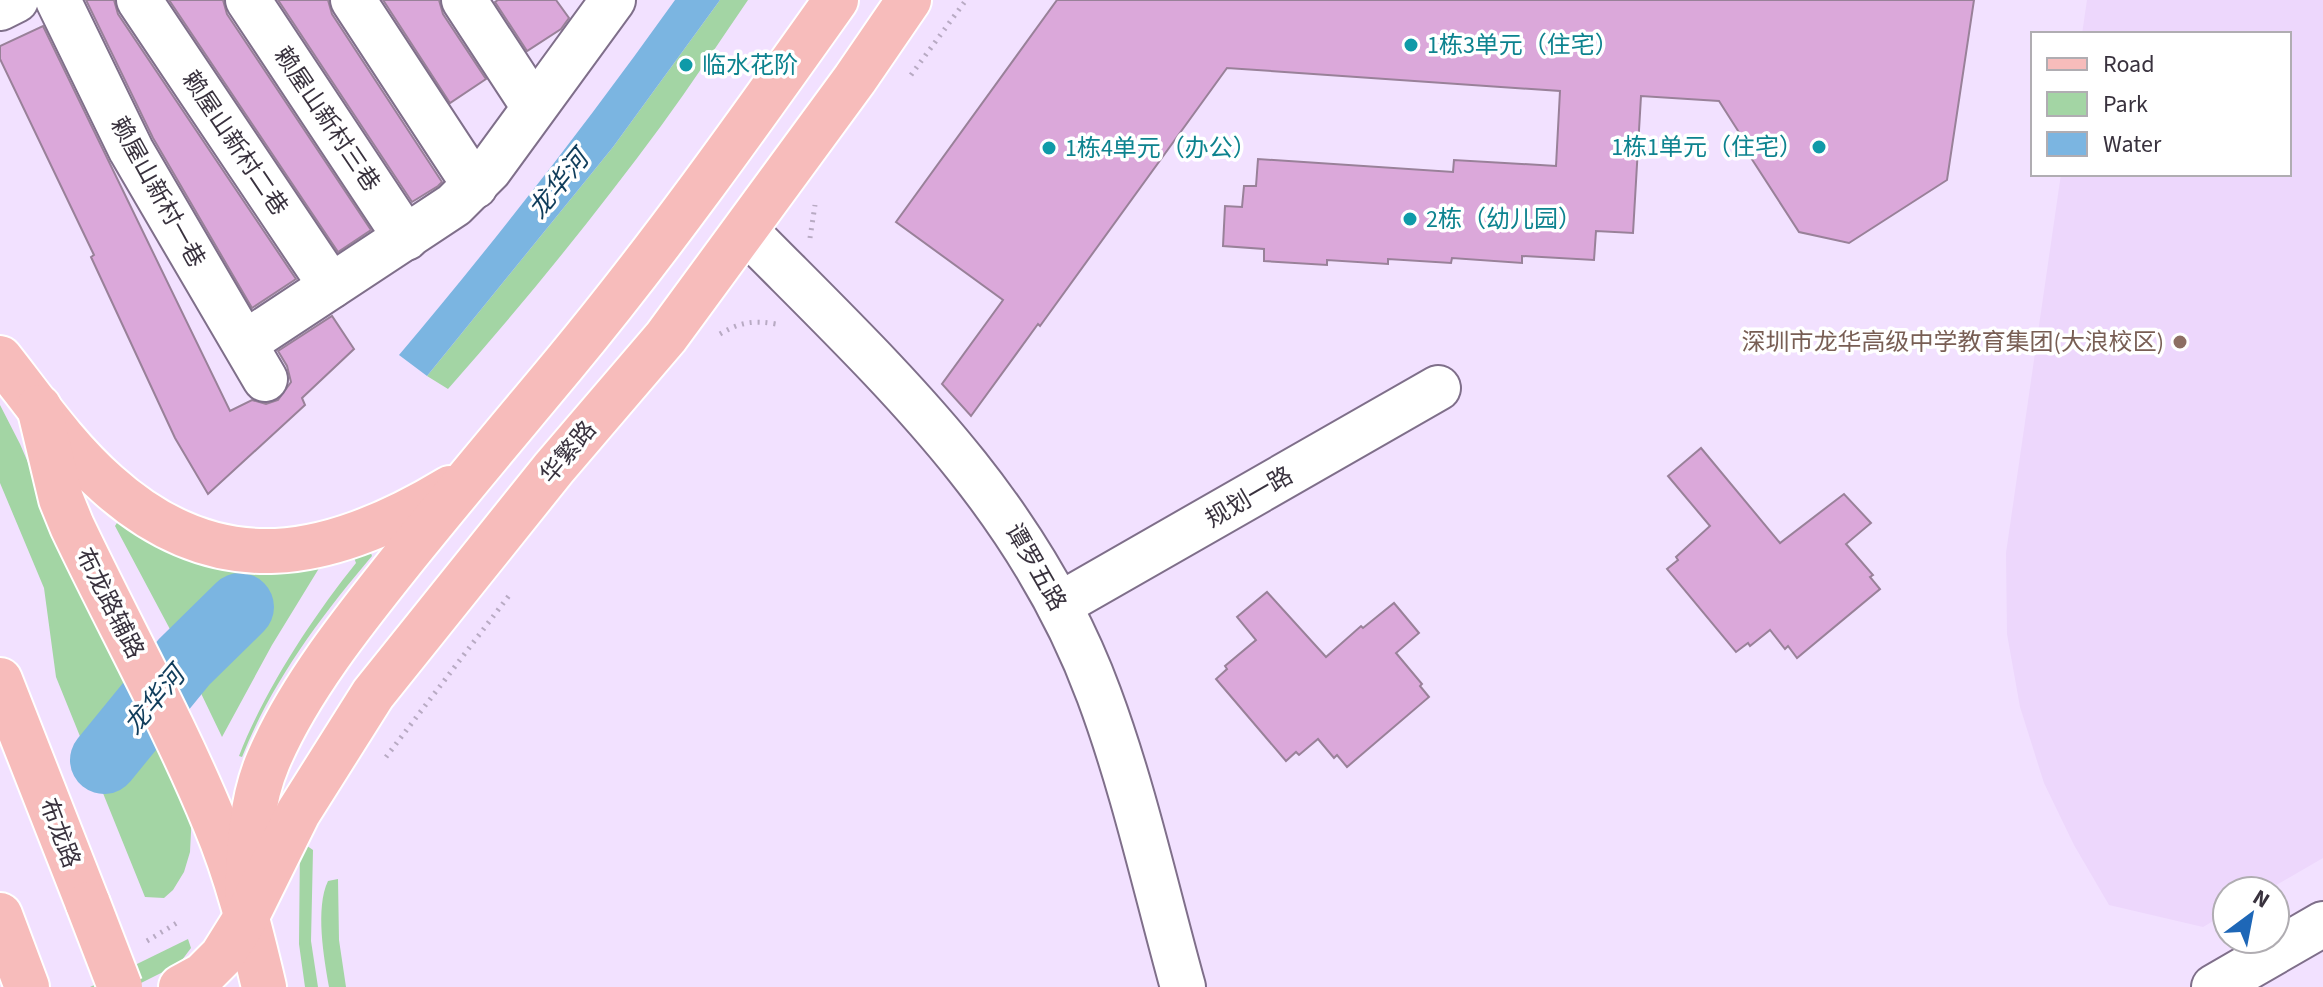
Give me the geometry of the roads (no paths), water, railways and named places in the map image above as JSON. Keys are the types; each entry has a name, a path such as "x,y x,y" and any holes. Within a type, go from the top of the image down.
{"main road":[{"name":"华繁路","path":"247,916 253,816 268,761 329,656 376,592 575,351 696,198 836,0"},
{"name":"华繁路","path":"181,987 203,975 222,956 247,916 298,813 373,694 507,525 666,337 909,0"},
{"name":"布龙路辅路","path":"0,358 39,407 61,499 72,526 173,726 217,826 247,916 264,987"},
{"path":"39,407 87,465 138,509 190,538 232,550 296,549 351,537 469,477 507,525"},
{"name":"布龙路","path":"0,680 120,987"},
{"path":"6,928 27,987"}],"street":[{"path":"0,8 16,0"},
{"name":"赖屋山新村一巷","path":"58,0 131,150 255,361 331,286"},
{"name":"赖屋山新村二巷","path":"139,0 331,286"},
{"name":"赖屋山新村三巷","path":"248,0 406,238"},
{"path":"353,0 475,186"},
{"path":"464,0 534,107"},
{"path":"331,286 454,205 475,186 534,107 595,8"},
{"name":"谭罗五路","path":"745,230 947,438 1012,524 1059,605 1099,693 1116,744 1183,987"},
{"name":"规划一路","path":"1059,605 1438,388"},
{"path":"2214,987 2323,924"}],"water":[{"path":"675,0 720,0 613,147 427,376 399,355 541,180"},
{"path":"215,592 254,622 153,731 115,780 96,732 152,659"}],"waterway":[{"name":"龙华河","path":"104,760 184,662 240,607"}],"place":[{"name":"1栋3单元（住宅）","path":"1411,45"},
{"name":"临水花阶","path":"686,65"},
{"name":"1栋1单元（住宅）","path":"1819,147"},
{"name":"1栋4单元（办公）","path":"1049,148"},
{"name":"2栋（幼儿园）","path":"1410,219"},
{"name":"深圳市龙华高级中学教育集团(大浪校区)","path":"2180,342"}]}
